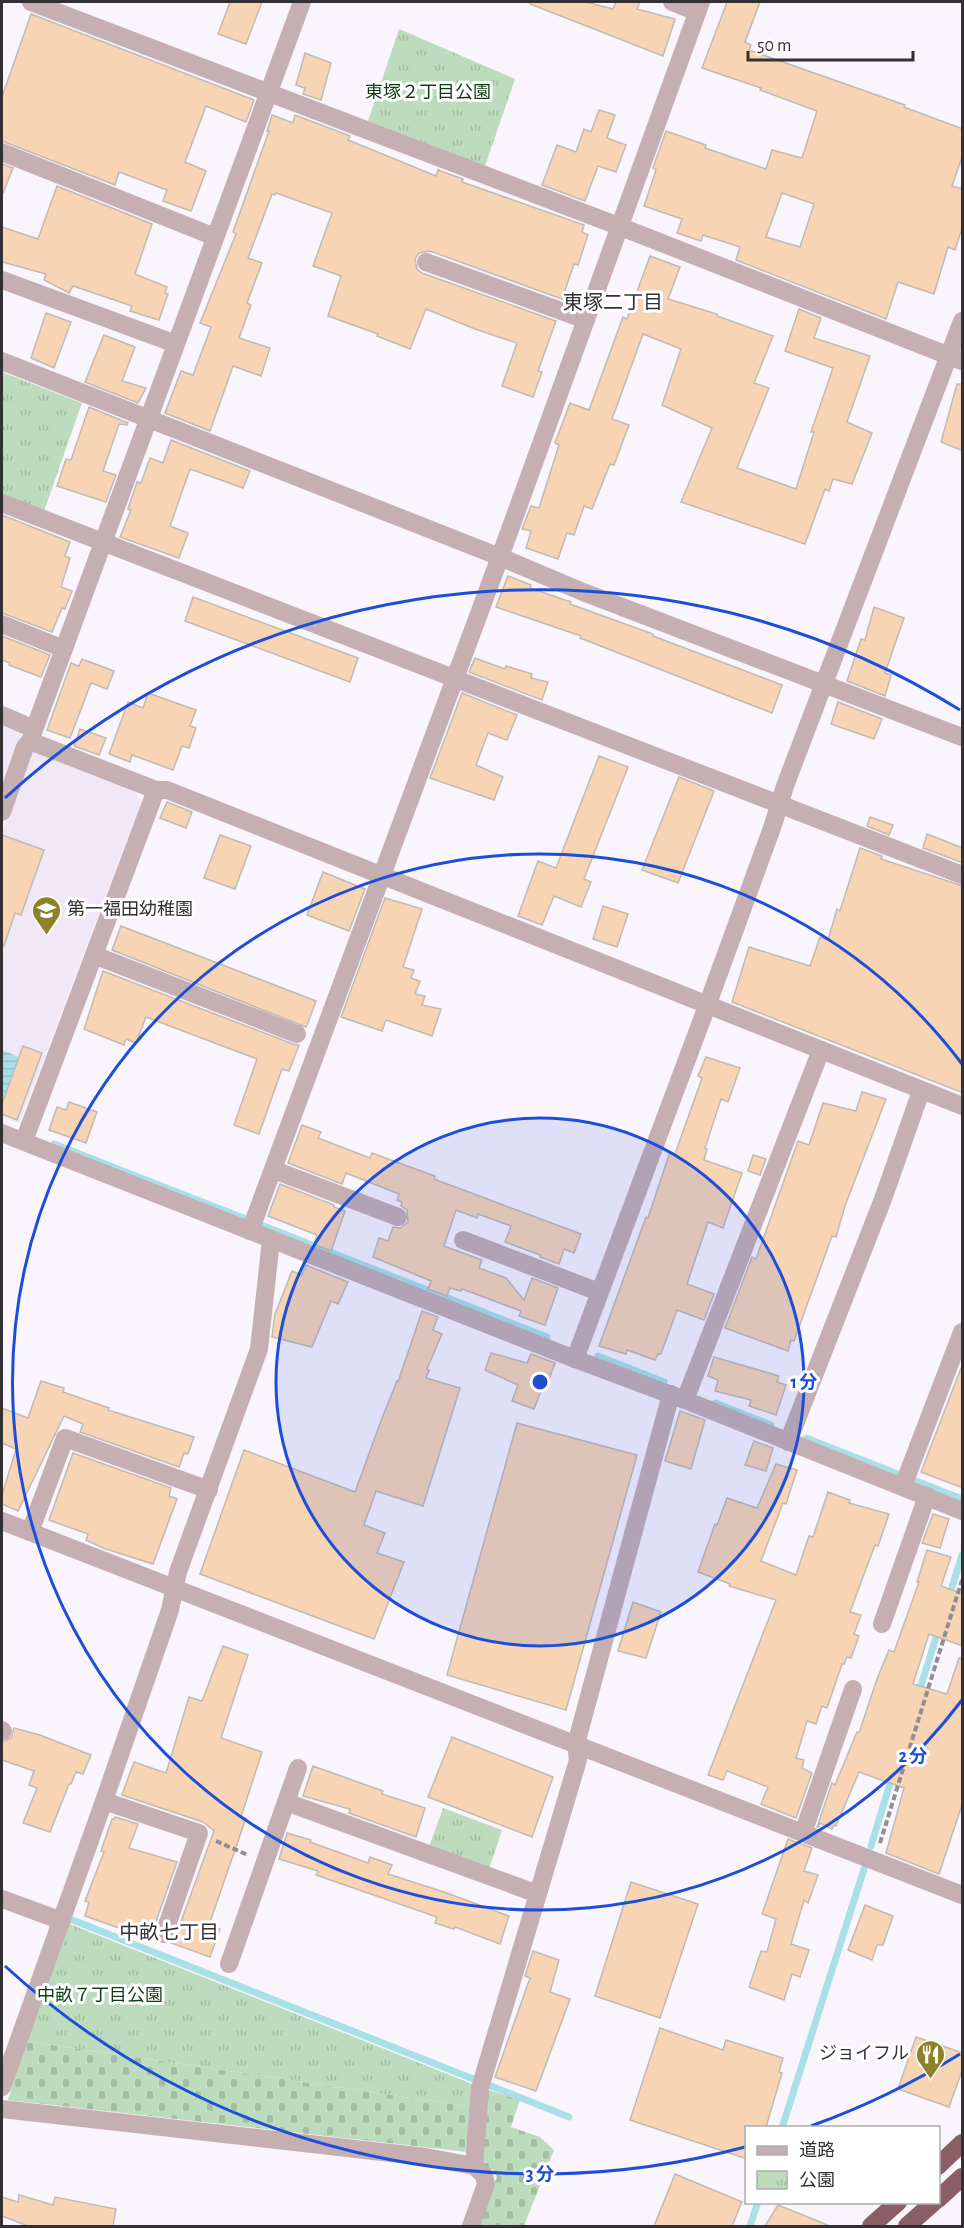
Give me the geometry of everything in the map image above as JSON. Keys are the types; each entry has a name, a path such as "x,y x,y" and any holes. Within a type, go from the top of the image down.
{"highway":[{"path":"940,2165 963,2143"},
{"path":"940,2198 963,2177"},
{"path":"871,2226 896,2204"},
{"path":"907,2226 932,2204"}],"street":[{"path":"32,2 621,227 956,359"},
{"path":"2,812 104,543 302,2"},
{"path":"253,1225 621,227 699,7 672,2"},
{"path":"2,152 215,237"},
{"path":"426,262 586,320"},
{"path":"2,280 176,344"},
{"path":"575,1359 908,459 956,359 963,321"},
{"path":"2,361 500,557 583,592 963,737"},
{"path":"2,503 963,875"},
{"path":"2,624 64,649"},
{"path":"2,716 32,735 156,790 167,790 382,874 707,1006 963,1106"},
{"path":"26,1136 156,790"},
{"path":"94,955 297,1034"},
{"path":"474,2166 482,2084 578,1760 576,1744 678,1397 821,1050"},
{"path":"788,1442 883,1199 921,1090"},
{"path":"2,1133 26,1136 253,1225 271,1240 678,1397 788,1442 906,1479 927,1496 963,1511"},
{"path":"274,1170 398,1217"},
{"path":"2,2087 170,1610 178,1572 259,1349 271,1240"},
{"path":"463,1240 599,1292"},
{"path":"906,1479 963,1332"},
{"path":"30,1532 64,1438 209,1490"},
{"path":"882,1624 927,1496"},
{"path":"2,1521 963,1895"},
{"path":"803,1833 854,1689"},
{"path":"229,1964 298,1768"},
{"path":"104,1801 199,1833 164,1934"},
{"path":"286,1802 538,1894"},
{"path":"2,1899 63,1917"},
{"path":"2,2109 426,2157 474,2166 484,2175 486,2184 471,2226"}],"path":[{"path":"875,1861 963,1580"},
{"path":"199,1833 251,1856"}],"shaded area":[{"path":"2,722 23,730 2,789"},
{"name":"第一福田幼稚園","path":"31,749 136,791 141,803 46,1053 32,1048 46,1054 19,1124 2,1117 2,833"}],"green space":[{"name":"東塚２丁目公園","path":"399,29 515,79 485,166 368,121"},
{"path":"2,372 82,403 44,511 2,495"},
{"path":"443,1808 502,1830 489,1869 429,1847"},
{"name":"中畝７丁目公園","path":"67,1923 475,2085 473,2107 25,2041"},
{"path":"25,2041 473,2107 467,2152 8,2100"},
{"path":"486,2089 520,2100 511,2127 540,2137 554,2150 524,2226 478,2226 497,2177 493,2170 481,2165"}],"water":[{"path":"2,1050 19,1057 2,1104"}],"building":[{"path":"230,2 262,2 246,44 218,34"},
{"path":"530,2 586,2 613,9 616,2 640,2 637,9 675,19 663,56 530,4"},
{"path":"727,2 760,2 745,42 751,45 749,50 905,105 904,107 963,129 963,154 952,186 963,189 963,225 955,250 948,247 934,294 898,282 886,319 736,260 740,247 703,235 701,241 677,233 682,219 644,206 656,170 653,168 666,131 706,145 705,148 766,169 772,150 802,158 817,111 760,90 761,88 702,68","holes":["782,193 814,204 800,247 766,237"]},
{"path":"31,14 254,100 246,122 206,106 185,162 206,171 191,211 163,201 167,190 119,172 115,185 2,141 2,97"},
{"path":"305,53 331,63 321,100 303,94 305,88 296,85"},
{"path":"599,110 615,115 607,138 626,145 616,172 598,166 585,201 542,185 557,145 576,152 584,129 591,132"},
{"path":"272,115 293,123 295,115 350,136 348,140 436,176 438,170 463,179 462,182 584,225 582,232 588,235 578,265 574,264 562,299 430,251 419,253 415,259 417,269 422,273 556,321 538,371 542,372 533,397 502,386 517,343 426,309 410,349 377,336 378,334 328,316 341,276 313,266 332,213 276,193 272,194 248,258 262,263 247,303 251,305 239,338 270,348 261,376 233,366 210,431 165,413 181,371 193,375 211,327 200,323 236,234 233,232 269,131 267,131"},
{"path":"2,164 13,168 3,193 2,193"},
{"path":"57,186 152,224 135,274 167,287 165,293 168,294 159,320 130,311 132,306 73,286 69,293 44,280 46,274 2,262 2,227 38,239"},
{"path":"650,256 680,267 668,299 717,314 717,316 773,336 754,383 769,388 737,468 796,489 814,432 811,432 833,368 785,351 799,309 821,318 814,338 870,356 847,422 872,433 852,484 833,479 829,491 825,489 805,544 681,502 712,428 662,405 681,349 643,334 612,419 629,425 614,465 610,464 592,509 584,506 574,535 567,533 558,559 526,548 531,531 522,529 531,506 539,508 559,445 555,443 570,403 589,410 623,317 627,319"},
{"path":"46,313 71,322 54,368 31,358"},
{"path":"104,335 135,347 122,381 146,388 138,403 85,382"},
{"path":"957,384 963,384 963,451 941,442"},
{"path":"89,407 128,423 127,425 119,424 103,471 116,475 106,502 57,486 66,459 71,460"},
{"path":"171,440 250,471 243,488 190,469 170,526 188,533 179,558 120,537 131,510 128,509 137,482 141,483 150,458 163,463"},
{"path":"2,515 70,542 65,556 70,558 61,587 72,591 52,632 2,613"},
{"path":"508,576 531,585 530,588 571,602 570,604 782,685 772,713 580,638 581,636 496,607"},
{"path":"193,597 358,658 350,682 185,621"},
{"path":"874,607 904,618 885,673 891,675 885,696 847,681 861,639 865,640"},
{"path":"2,636 50,655 41,677 2,660"},
{"path":"475,658 505,669 506,666 532,674 531,678 548,682 542,700 469,672"},
{"path":"82,659 114,671 107,689 91,683 70,738 47,730 71,663 79,666"},
{"path":"148,693 196,710 190,726 196,728 189,748 182,746 173,770 132,755 130,762 109,754 128,702 143,708"},
{"path":"462,693 517,715 507,740 488,733 476,765 503,777 494,800 430,778"},
{"path":"838,702 882,719 874,739 831,724"},
{"path":"80,729 106,738 99,755 74,746"},
{"path":"599,756 628,767 584,879 591,882 581,907 554,896 542,925 518,916 538,861 556,868"},
{"path":"679,777 714,791 678,883 642,870"},
{"path":"167,802 192,812 186,828 160,818"},
{"path":"870,817 893,825 889,835 867,826"},
{"path":"927,834 963,848 963,863 923,848"},
{"path":"2,835 44,850 21,915 15,913 4,946 2,945"},
{"path":"220,835 251,846 235,889 204,878"},
{"path":"860,848 882,856 881,859 963,886 963,1093 732,1002 749,947 810,966 820,937 828,940 837,909 840,911"},
{"path":"323,872 365,889 349,931 307,915"},
{"path":"385,898 422,909 403,967 414,970 411,978 420,981 415,994 425,996 422,1005 441,1009 432,1036 386,1020 382,1031 341,1017"},
{"path":"603,906 628,914 617,947 593,939"},
{"path":"121,926 316,1001 306,1027 112,950"},
{"path":"103,971 299,1045 289,1071 282,1069 259,1134 234,1125 257,1059 146,1017 136,1043 126,1039 124,1045 84,1029"},
{"path":"23,1046 42,1053 17,1120 2,1114 2,1104"},
{"path":"706,1057 740,1068 728,1102 721,1099 705,1148 707,1149 704,1160 742,1173 723,1228 708,1222 687,1284 714,1294 704,1320 677,1310 661,1354 658,1354 655,1360 627,1350 626,1354 599,1346 646,1217 648,1218 670,1152 675,1154 702,1078 698,1076"},
{"path":"862,1092 886,1099 845,1206 836,1237 832,1236 794,1341 791,1340 788,1351 725,1328 752,1257 756,1259 798,1141 809,1145 823,1103 856,1111"},
{"path":"69,1102 97,1112 86,1143 49,1130 57,1107 66,1110"},
{"path":"302,1125 321,1132 318,1138 370,1158 372,1153 435,1176 434,1179 581,1234 574,1253 564,1249 559,1264 505,1242 511,1226 478,1214 477,1218 456,1210 444,1246 482,1260 479,1268 506,1278 524,1300 532,1278 558,1288 545,1325 519,1316 521,1311 462,1289 461,1291 450,1288 447,1296 428,1289 431,1281 373,1257 379,1238 388,1241 393,1227 400,1228 408,1222 407,1210 401,1206 402,1202 397,1200 399,1194 346,1173 342,1184 288,1163"},
{"path":"753,1155 766,1159 760,1175 748,1171"},
{"path":"280,1184 345,1211 331,1251 314,1244 317,1235 268,1216"},
{"path":"306,1265 348,1282 338,1304 331,1301 312,1347 272,1337 275,1314 292,1271 302,1275"},
{"path":"422,1311 438,1317 433,1330 442,1334 427,1369 429,1370 426,1378 460,1388 423,1506 376,1491 364,1525 385,1533 377,1553 404,1562 374,1639 200,1574 244,1450 355,1492 398,1382"},
{"path":"491,1353 527,1363 531,1354 555,1363 546,1388 543,1386 534,1409 512,1401 518,1385 485,1370"},
{"path":"714,1357 779,1376 777,1382 786,1385 776,1415 749,1406 751,1400 715,1391 718,1380 708,1376"},
{"path":"961,1368 963,1368 963,1488 921,1472"},
{"path":"41,1381 64,1388 63,1392 109,1408 108,1410 194,1437 188,1454 184,1453 179,1467 80,1432 83,1424 64,1416 18,1511 2,1504 2,1495 16,1449 2,1443 2,1408 28,1418"},
{"path":"680,1411 705,1420 691,1469 665,1461"},
{"path":"517,1423 637,1455 566,1710 447,1675"},
{"path":"754,1441 773,1448 766,1471 745,1465"},
{"path":"73,1453 171,1488 169,1496 177,1499 153,1564 103,1548 86,1540 88,1534 49,1520"},
{"path":"776,1464 797,1470 786,1504 783,1503 761,1561 796,1575 809,1536 813,1537 828,1492 850,1500 849,1503 889,1514 850,1612 861,1615 854,1634 859,1636 851,1658 847,1657 842,1664 827,1708 822,1706 816,1724 807,1721 796,1758 804,1760 802,1768 812,1773 796,1818 761,1804 768,1787 727,1771 723,1780 708,1775 776,1600 729,1586 730,1584 698,1572 727,1498 757,1508"},
{"path":"933,1514 949,1519 940,1548 922,1543"},
{"path":"927,1550 951,1557 941,1586 963,1594 963,1646 929,1634 913,1684 947,1694 959,1658 963,1659 963,1802 939,1874 886,1853 904,1788 859,1772 836,1826 834,1825 832,1829 820,1823 817,1827 832,1783 835,1785 857,1732 859,1733 889,1650 894,1652 919,1582 917,1582"},
{"path":"633,1602 661,1612 646,1658 618,1651"},
{"path":"223,1646 248,1655 221,1738 262,1752 241,1817 246,1818 209,1925 220,1929 210,1957 171,1943 175,1938 214,1831 203,1822 122,1795 134,1762 166,1773 189,1697 202,1701"},
{"path":"14,1728 40,1735 91,1755 83,1774 76,1772 69,1784 50,1832 23,1823 37,1788 29,1785 34,1771 2,1760 2,1742 11,1738"},
{"path":"452,1737 553,1777 532,1837 428,1797"},
{"path":"313,1766 383,1791 382,1794 425,1808 416,1837 349,1813 350,1809 303,1796"},
{"path":"115,1817 138,1824 129,1848 177,1862 153,1930 153,1937 150,1939 85,1916 89,1902 85,1901 104,1852 101,1851 112,1819"},
{"path":"287,1833 368,1863 370,1857 392,1865 388,1874 509,1916 500,1944 455,1927 454,1929 435,1923 437,1917 316,1875 318,1871 279,1859"},
{"path":"788,1839 812,1848 804,1871 818,1875 808,1903 804,1900 791,1944 809,1950 800,1977 792,1974 784,2000 749,1987 761,1951 767,1952 776,1919 762,1914"},
{"path":"631,1882 698,1904 660,2018 595,1996"},
{"path":"865,1905 893,1916 883,1945 877,1945 872,1960 848,1950"},
{"path":"533,1951 559,1960 550,1992 570,1999 536,2091 495,2077 530,1978 525,1976"},
{"path":"660,2028 723,2050 726,2040 783,2058 779,2072 782,2073 766,2126 745,2126 745,2158 630,2120"},
{"name":"ジョイフル","path":"916,2037 963,2053 963,2068 949,2107 898,2089"},
{"path":"675,2174 742,2202 732,2226 654,2226"},
{"path":"19,2195 53,2205 55,2197 116,2209 113,2226 28,2226 2,2216 2,2197 18,2202"},
{"path":"778,2205 830,2226 765,2226"}],"waterway":[{"path":"54,1144 547,1337"},
{"path":"598,1356 664,1382"},
{"path":"715,1403 771,1425"},
{"path":"806,1438 962,1499"},
{"path":"949,1597 962,1555"},
{"path":"918,1695 939,1628"},
{"path":"871,1846 892,1777"},
{"path":"783,2126 864,1869"},
{"path":"65,1917 569,2117"},
{"path":"750,2226 757,2204"}],"place":[{"name":"第一福田幼稚園","path":"46,936"},
{"name":"ジョイフル","path":"930,2080"}],"district":[{"name":"東塚二丁目","path":"613,303"},
{"name":"中畝七丁目","path":"169,1933"}]}
